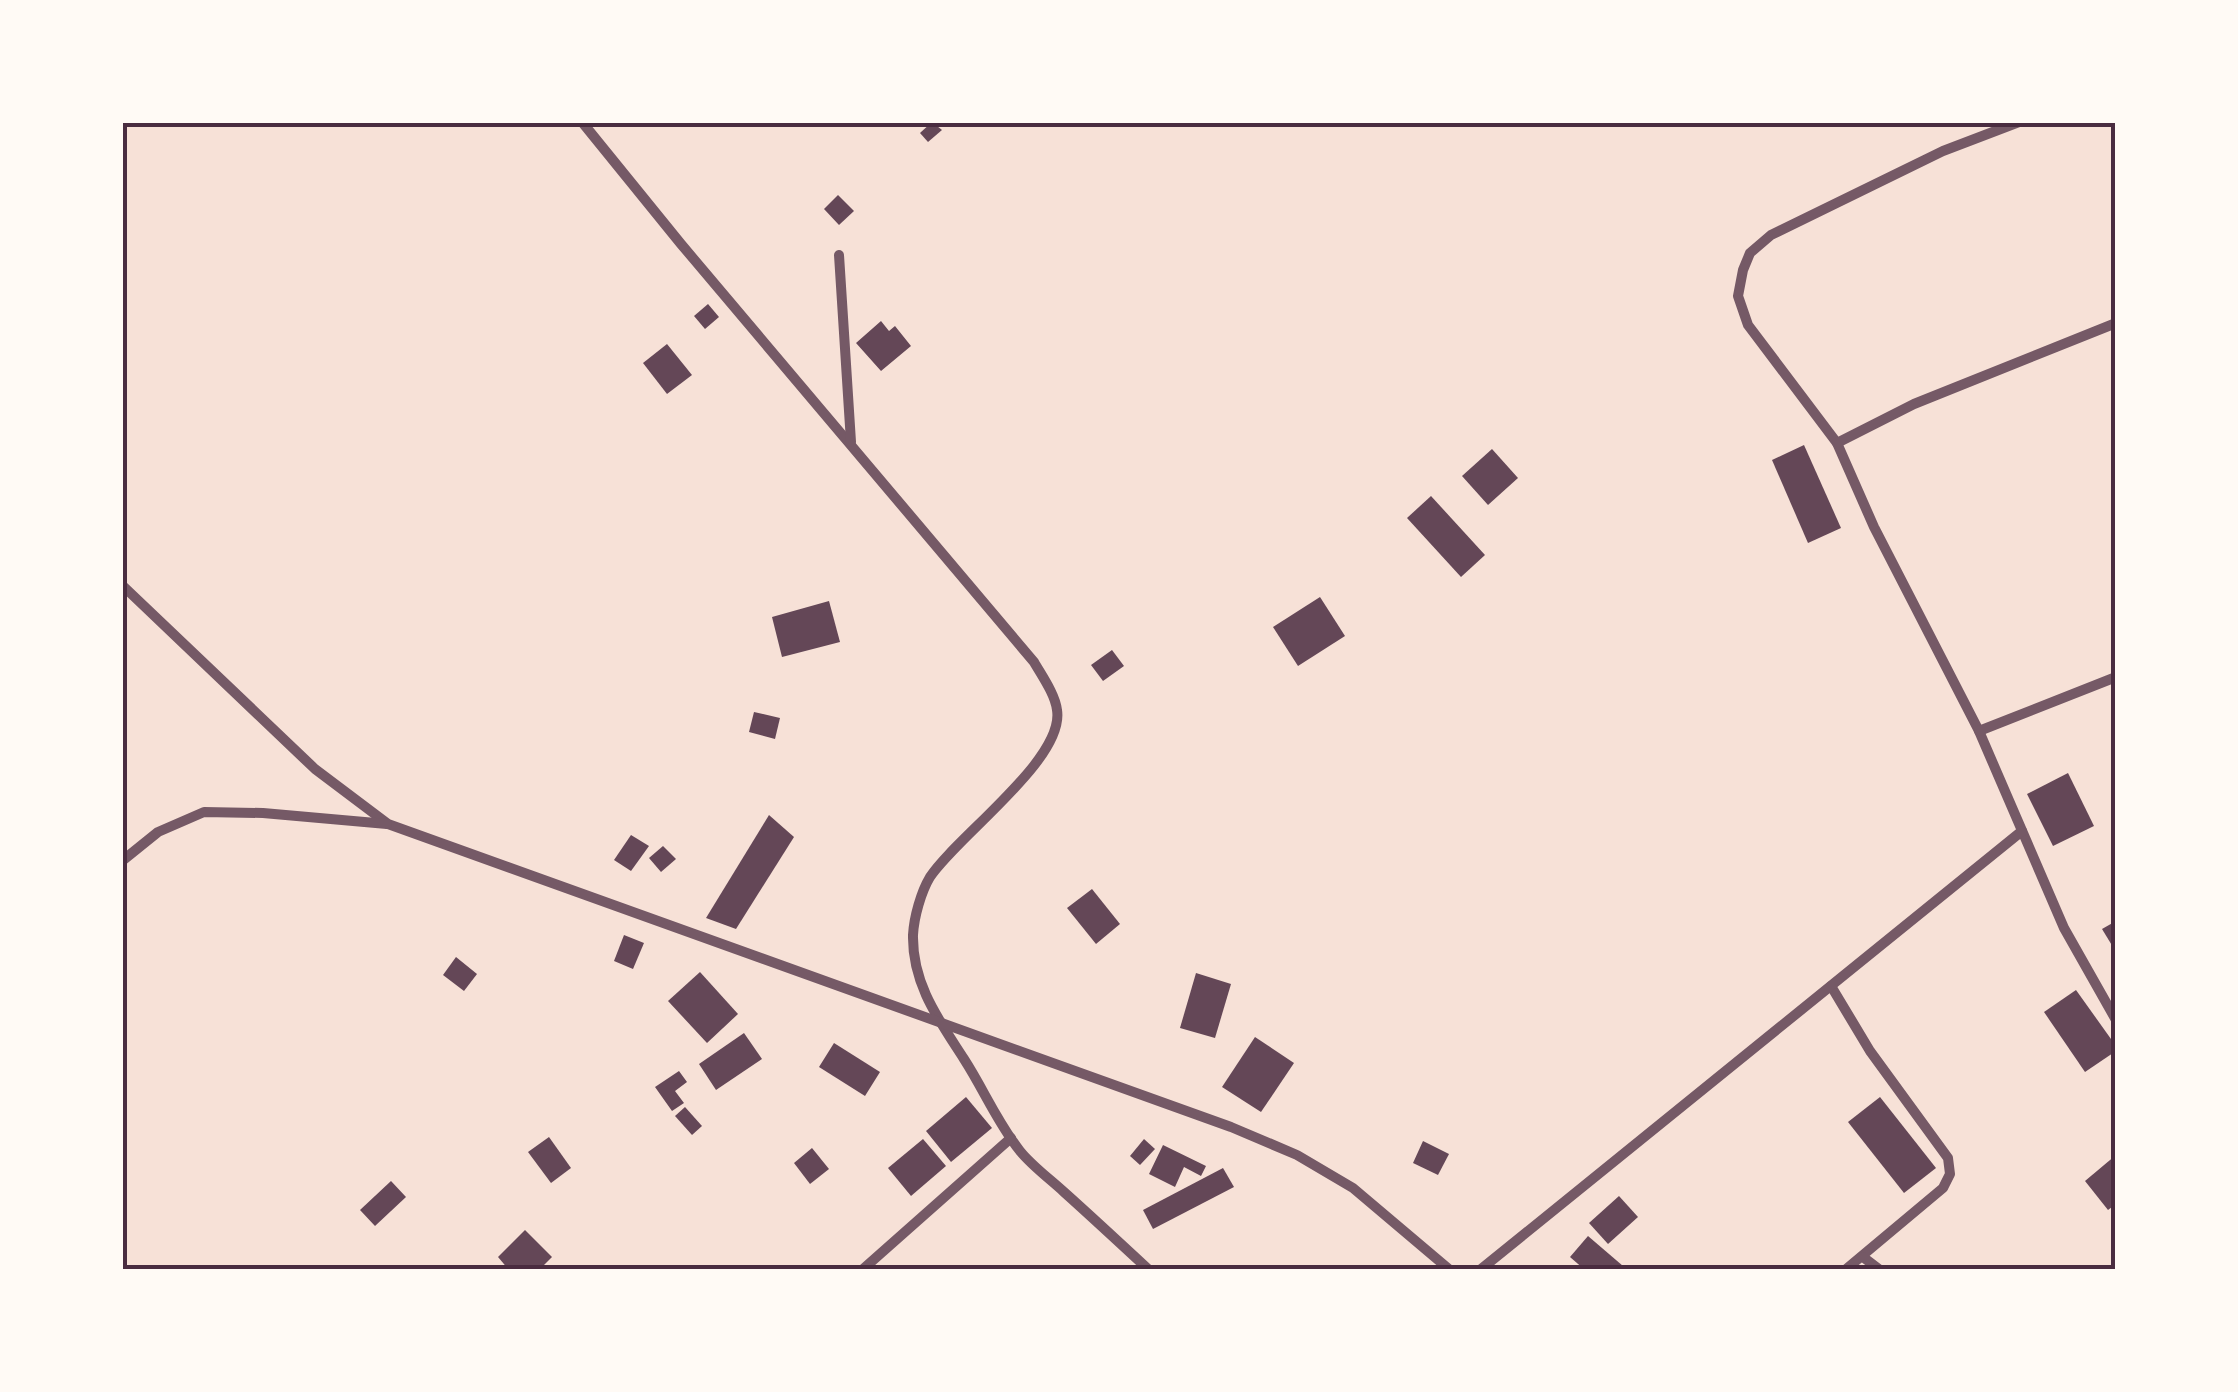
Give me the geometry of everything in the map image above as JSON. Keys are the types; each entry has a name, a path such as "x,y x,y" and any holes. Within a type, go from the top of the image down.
{"street":[{"path":"582,122 680,244 1034,662 1058,710 1056,731 1039,760 930,877 913,933 915,961 919,983 939,1022 1021,1153 1149,1270"},
{"path":"2019,122 1944,151 1771,234 1750,254 1738,296 1748,325 1837,443 1874,526 1979,731 2064,928 2116,1020"},
{"path":"840,256 851,443"},
{"path":"1837,443 1914,404 2116,323"},
{"path":"122,586 315,769 388,824"},
{"path":"1979,731 2116,677"},
{"path":"122,861 158,832 204,812 388,824 1298,1154 1353,1188 1450,1270"},
{"path":"1480,1270 2022,832"},
{"path":"1831,986 1870,1050 1948,1158 1950,1174 1943,1188 1845,1270"},
{"path":"862,1270 1011,1138"},
{"path":"1862,1257 1880,1270"}],"building":[{"path":"932,122 942,130 928,142 920,133"},
{"path":"838,195 854,211 839,225 824,209"},
{"path":"708,304 719,317 705,329 694,316"},
{"path":"881,321 889,331 895,326 911,346 881,371 856,343"},
{"path":"667,344 692,375 667,394 643,363"},
{"path":"1804,445 1841,528 1808,543 1772,460"},
{"path":"1492,449 1518,478 1488,505 1462,476"},
{"path":"1431,496 1485,555 1461,577 1407,518"},
{"path":"1320,597 1345,636 1298,666 1273,627"},
{"path":"829,601 840,642 782,657 772,617"},
{"path":"1112,650 1124,666 1103,681 1091,665"},
{"path":"754,712 780,718 775,739 749,732"},
{"path":"2068,773 2094,826 2053,846 2027,794"},
{"path":"769,815 794,837 736,929 706,918"},
{"path":"631,835 649,846 631,871 614,860"},
{"path":"663,846 676,859 661,872 649,858"},
{"path":"1092,889 1120,924 1096,944 1067,908"},
{"path":"2116,921 2116,952 2102,929"},
{"path":"624,935 644,943 633,969 614,961"},
{"path":"456,957 477,974 464,991 443,975"},
{"path":"700,972 738,1014 707,1043 668,1001"},
{"path":"1196,973 1231,984 1215,1038 1180,1028"},
{"path":"2076,990 2116,1046 2116,1051 2085,1072 2044,1012"},
{"path":"744,1033 762,1059 716,1090 699,1064"},
{"path":"1255,1037 1294,1063 1261,1112 1222,1087"},
{"path":"834,1043 880,1072 865,1096 819,1067"},
{"path":"679,1071 687,1082 675,1091 684,1103 672,1111 655,1087"},
{"path":"966,1097 992,1128 951,1162 926,1131"},
{"path":"1880,1097 1936,1168 1904,1193 1848,1122"},
{"path":"685,1107 702,1126 692,1135 675,1116"},
{"path":"549,1137 571,1168 551,1183 528,1152"},
{"path":"923,1139 946,1166 911,1196 888,1168"},
{"path":"1144,1139 1155,1149 1140,1165 1130,1156"},
{"path":"1423,1141 1449,1154 1438,1175 1413,1163"},
{"path":"1163,1145 1206,1166 1201,1176 1184,1167 1175,1187 1149,1174"},
{"path":"812,1148 829,1169 810,1184 794,1163"},
{"path":"2116,1155 2116,1204 2108,1210 2085,1181"},
{"path":"1223,1168 1234,1187 1153,1229 1143,1210"},
{"path":"391,1181 406,1197 375,1226 360,1210"},
{"path":"1619,1196 1638,1217 1608,1244 1589,1223"},
{"path":"525,1230 552,1257 539,1270 509,1270 498,1257"},
{"path":"1588,1236 1623,1266 1620,1270 1585,1270 1570,1257"}]}
